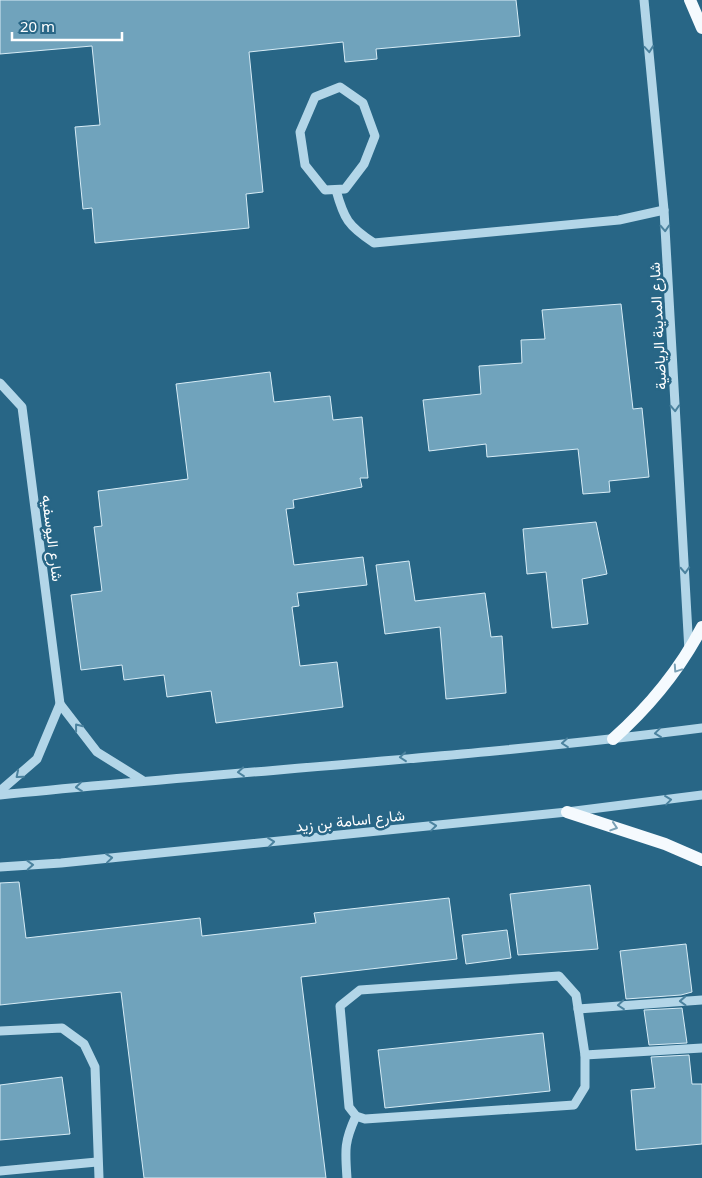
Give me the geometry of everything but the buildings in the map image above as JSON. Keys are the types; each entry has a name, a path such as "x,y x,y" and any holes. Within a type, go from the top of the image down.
{"main road":[{"path":"690,0 702,28"},
{"path":"613,739 663,688 689,651 702,627"},
{"path":"567,812 666,844 702,860"}],"street":[{"name":"شارع المدينة الرياضية","path":"644,0 664,210 689,651"},
{"path":"340,87 363,102 375,136 364,164 345,189 336,190 326,190 305,165 300,132 315,97 340,87"},
{"path":"336,190 342,212 354,230 374,243 619,220 664,210"},
{"name":"شارع اليوسفيه","path":"0,383 22,407 60,704 37,759 0,791"},
{"path":"60,704 97,752 142,780"},
{"path":"0,795 142,780 613,739 702,728"},
{"name":"شارع اسامة بن زيد","path":"0,867 61,863 567,812 702,795"},
{"path":"559,976 576,995 585,1055 585,1088 574,1105 365,1118 356,1116 349,1107 340,1006 360,990 559,976"},
{"path":"578,1009 702,1000"},
{"path":"0,1031 62,1028 84,1044 95,1067 99,1178"},
{"path":"585,1055 702,1048"},
{"path":"347,1178 345,1145 356,1116"},
{"path":"0,1171 97,1162"}]}
